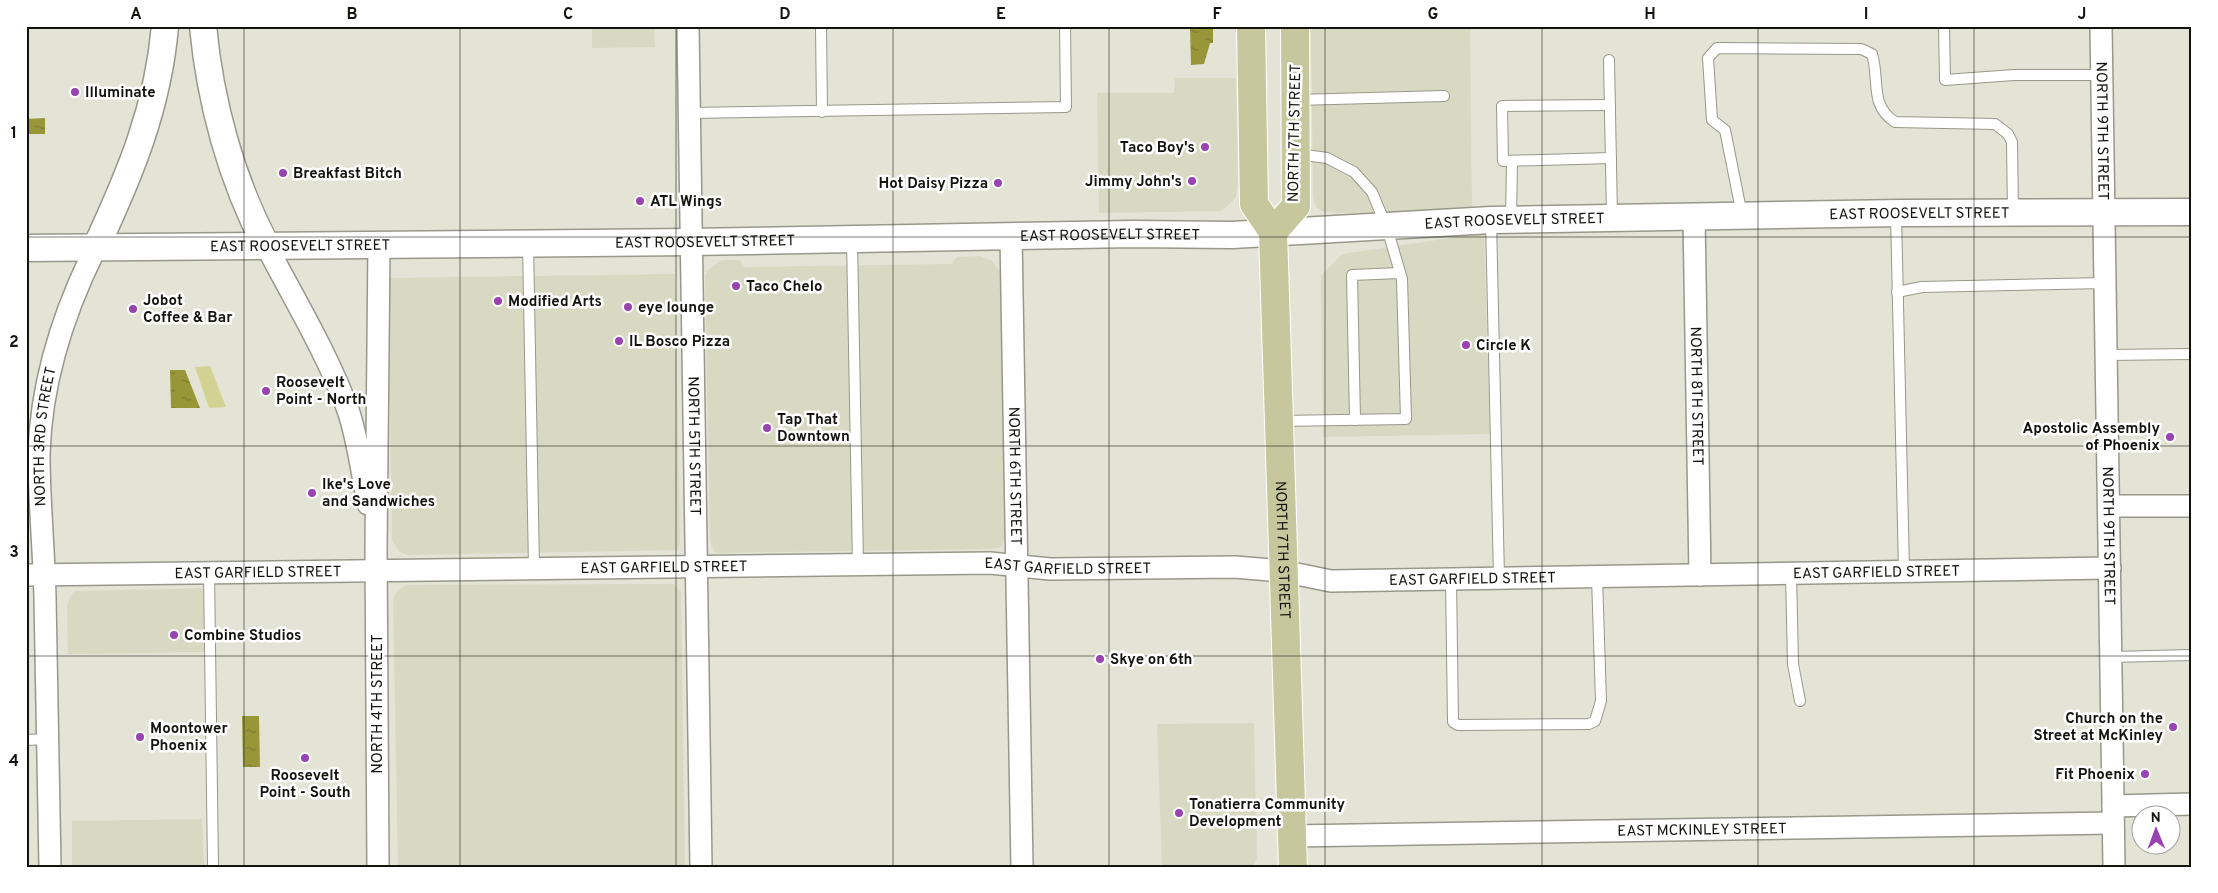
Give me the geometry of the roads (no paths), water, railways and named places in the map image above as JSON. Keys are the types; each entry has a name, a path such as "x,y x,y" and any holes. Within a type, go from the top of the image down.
{"main road":[{"path":"1251,26 1254,204 1273,232"},
{"name":"NORTH 7TH STREET","path":"1293,867 1282,571 1273,232 1296,206 1295,26"}],"street":[{"name":"NORTH 3RD STREET","path":"50,867 47,740 35,575 41,539 40,453 45,400 64,319 142,142 162,55 165,26"},
{"path":"203,26 213,90 230,158 247,210 266,246"},
{"name":"NORTH 5TH STREET","path":"688,26 702,867"},
{"name":"NORTH 9TH STREET","path":"2101,26 2114,867"},
{"name":"EAST ROOSEVELT STREET","path":"26,248 1232,235 1387,228 1501,220 1896,213 2192,212"},
{"name":"NORTH 8TH STREET","path":"1694,216 1700,575"},
{"name":"NORTH 6TH STREET","path":"1011,236 1022,867"},
{"name":"NORTH 4TH STREET","path":"378,867 376,570 379,245"},
{"name":"NORTH 4TH STREET","path":"266,246 332,372 348,412 377,540"},
{"path":"2109,506 2192,506"},
{"name":"EAST GARFIELD STREET","path":"35,575 696,565 1002,563 1050,568 1236,566 1282,571 1332,581 2110,568"},
{"name":"EAST MCKINLEY STREET","path":"1292,836 2112,815 2192,804"}],"lane":[{"path":"821,26 822,112"},
{"path":"689,113 1066,107 1065,26"},
{"path":"1944,26 1945,80 2014,75 2102,75"},
{"path":"1742,216 1725,130 1712,120 1708,58 1717,48 1861,49 1872,54 1875,64 1879,106 1884,115 1895,122 1995,124 2008,134 2012,142 2013,212"},
{"path":"1609,60 1612,218"},
{"path":"1295,100 1444,96"},
{"path":"1610,105 1502,106 1503,161 1611,158"},
{"path":"1278,421 1406,418 1400,273 1387,228 1372,192 1354,172 1328,158 1296,154"},
{"path":"1499,578 1501,220 1512,160"},
{"path":"1896,213 1904,571"},
{"path":"852,239 858,564"},
{"path":"528,244 534,568"},
{"path":"1355,420 1352,275 1400,273"},
{"path":"1898,292 1922,287 2105,283"},
{"path":"2106,355 2192,354"},
{"path":"208,572 213,867"},
{"path":"1791,574 1793,664 1800,701"},
{"path":"1451,579 1453,722 1458,726 1589,724 1595,722 1601,701 1598,577"},
{"path":"2111,657 2192,655"},
{"path":"26,740 47,740"}],"water":[{"path":"1190,26 1213,27 1213,43 1210,43 1204,64 1191,65"},
{"path":"45,118 45,134 26,134 26,119"},
{"path":"170,370 185,370 200,408 171,408"},
{"path":"242,716 259,716 260,767 243,767"}],"place":[{"name":"Illuminate","path":"75,92"},
{"name":"Taco Boy's","path":"1205,147"},
{"name":"Breakfast Bitch","path":"283,173"},
{"name":"Jimmy John's","path":"1192,181"},
{"name":"Hot Daisy Pizza","path":"998,183"},
{"name":"ATL Wings","path":"640,201"},
{"name":"Taco Chelo","path":"736,286"},
{"name":"Modified Arts","path":"498,301"},
{"name":"eye lounge","path":"628,307"},
{"name":"Jobot Coffee & Bar","path":"133,309"},
{"name":"IL Bosco Pizza","path":"619,341"},
{"name":"Circle K","path":"1466,345"},
{"name":"Roosevelt Point - North","path":"266,391"},
{"name":"Tap That Downtown","path":"767,428"},
{"name":"Apostolic Assembly of Phoenix","path":"2170,437"},
{"name":"Ike's Love and Sandwiches","path":"312,493"},
{"name":"Combine Studios","path":"174,635"},
{"name":"Skye on 6th","path":"1100,659"},
{"name":"Church on the Street at McKinley","path":"2173,727"},
{"name":"Moontower Phoenix","path":"140,737"},
{"name":"Roosevelt Point - South","path":"305,758"},
{"name":"Fit Phoenix","path":"2145,774"},
{"name":"Tonatierra Community Development","path":"1179,813"}]}
